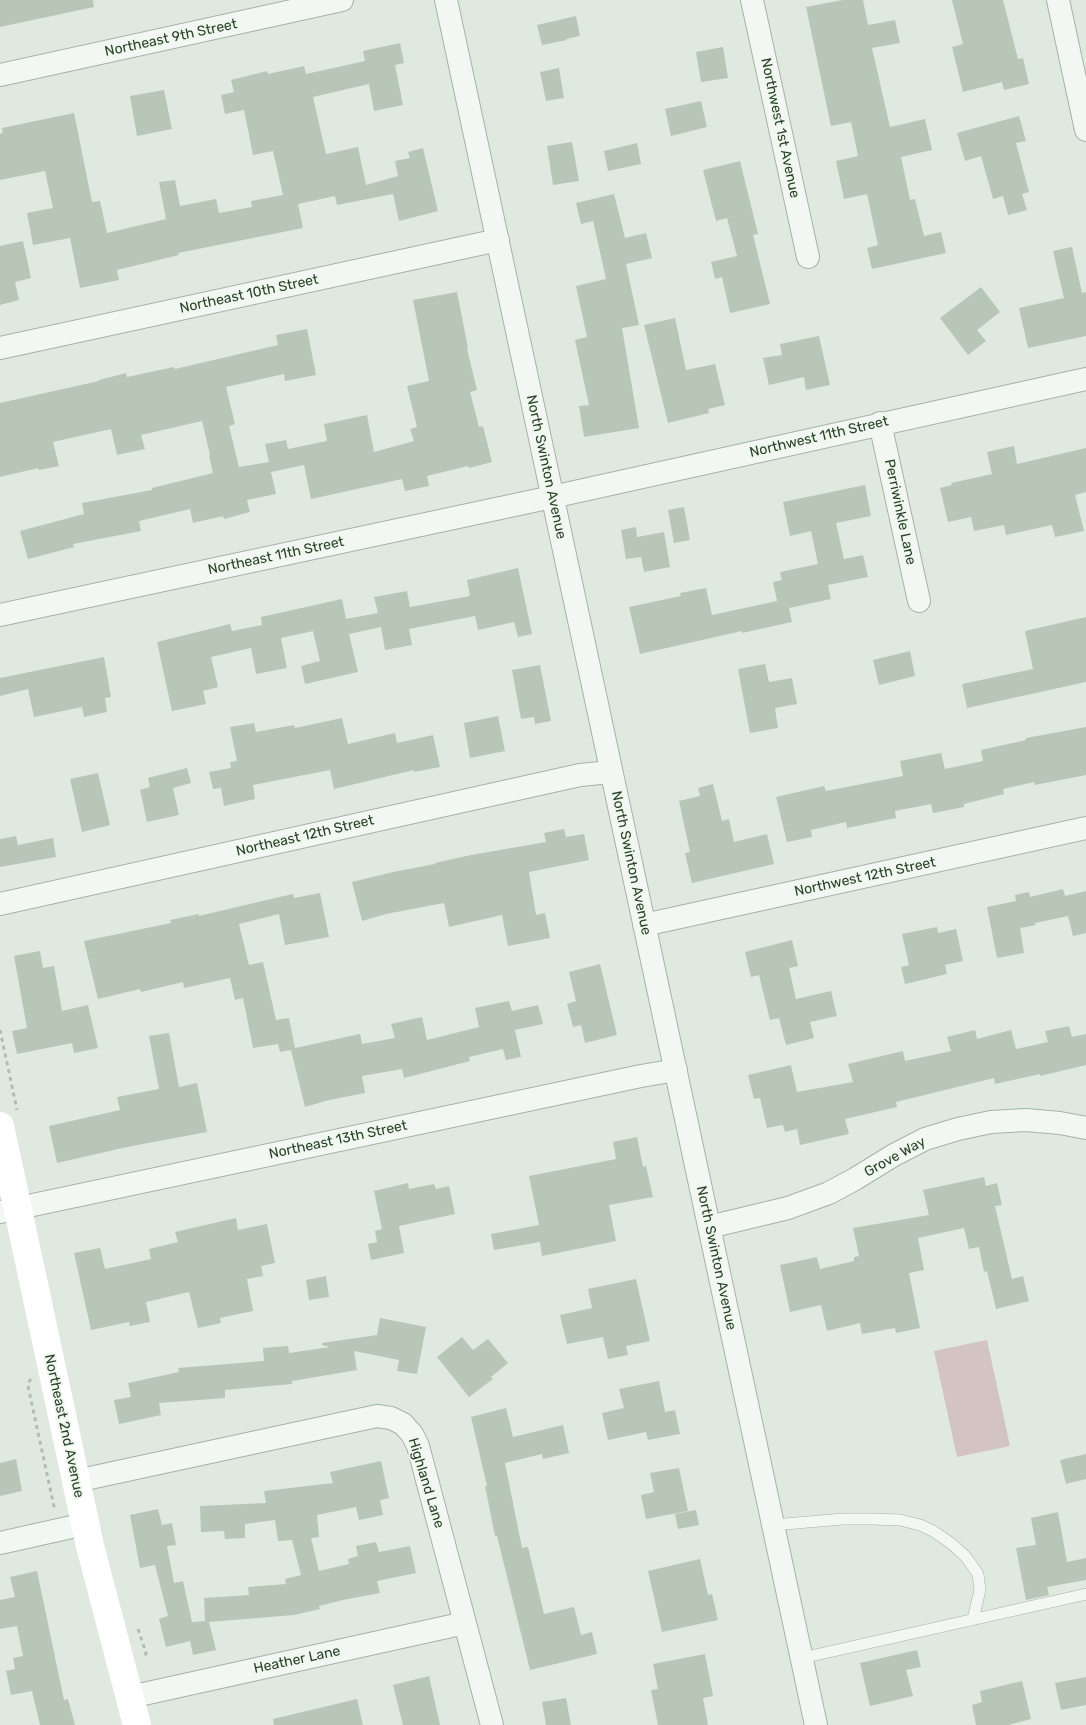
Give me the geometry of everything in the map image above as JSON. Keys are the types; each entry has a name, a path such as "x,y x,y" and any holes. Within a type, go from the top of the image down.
{"street":[{"name":"Northeast 9th Street","path":"0,76 342,0"},
{"name":"North Swinton Avenue","path":"446,0 816,1725"},
{"name":"Northwest 1st Avenue","path":"752,0 808,257"},
{"path":"1058,0 1086,130"},
{"name":"Northeast 10th Street","path":"0,348 498,240"},
{"name":"Northwest 11th Street","path":"552,497 1086,379"},
{"name":"Perriwinkle Lane","path":"880,423 919,601"},
{"name":"Northeast 11th Street","path":"0,614 552,497"},
{"name":"Northeast 12th Street","path":"0,904 580,774 612,772"},
{"name":"Northwest 12th Street","path":"644,925 1086,828"},
{"name":"Northeast 13th Street","path":"9,1210 640,1076 676,1070"},
{"name":"Grove Way","path":"710,1227 788,1208 829,1193 902,1151 925,1140 958,1129 991,1122 1026,1120 1060,1123 1086,1128"},
{"name":"Northeast 2nd Avenue","path":"0,1126 9,1210 85,1524 137,1725"},
{"name":"Highland Lane","path":"76,1482 377,1416 391,1418 403,1424 412,1434 418,1446 492,1725"},
{"path":"0,1543 85,1524"},
{"name":"Heather Lane","path":"130,1697 465,1623"}],"lane":[{"path":"774,1525 843,1519 900,1520 920,1525 933,1531 952,1544 966,1557 978,1574 980,1590 973,1619"},
{"path":"802,1658 1086,1594"}],"shaded area":[{"path":"987,1340 1010,1446 957,1457 934,1351"}],"building":[{"path":"0,0 93,0 94,7 0,27"},
{"path":"843,0 863,0 868,25 895,20 900,43 872,48 890,127 925,119 932,150 901,157 910,200 915,199 924,236 941,232 946,253 872,269 867,248 878,245 867,194 844,199 836,161 858,156 851,122 831,126 806,7"},
{"path":"952,0 1003,0 1018,59 1023,58 1029,84 1004,90 1002,82 963,92 952,47 963,44"},
{"path":"576,16 580,36 542,45 537,25"},
{"path":"400,43 404,63 395,65 403,105 374,111 369,84 313,97 326,154 358,147 366,185 398,176 395,161 410,158 408,152 423,148 438,211 399,221 393,194 337,205 335,196 298,204 303,228 178,253 179,255 117,270 119,280 80,288 70,238 33,245 27,213 53,208 45,171 0,180 0,134 3,133 2,128 74,113 92,202 100,201 107,233 166,219 159,182 175,180 180,206 216,199 219,213 252,207 251,201 283,195 273,151 253,155 244,110 225,114 221,95 234,92 231,80 267,71 268,74 304,66 306,74 365,61 363,51"},
{"path":"723,47 728,78 701,82 696,52"},
{"path":"559,68 564,98 546,101 540,72"},
{"path":"164,90 172,129 137,136 130,96"},
{"path":"701,101 707,127 671,136 665,109"},
{"path":"1019,116 1026,141 1016,143 1029,192 1022,194 1027,210 1008,215 1003,196 993,199 981,156 965,161 957,133"},
{"path":"572,142 579,181 553,185 547,146"},
{"path":"637,143 641,164 608,171 604,151"},
{"path":"740,161 758,234 753,235 770,304 730,313 722,277 715,279 711,262 737,256 727,218 716,221 703,170"},
{"path":"614,194 625,238 646,233 652,258 626,264 639,325 622,328 639,428 584,437 579,406 589,405 575,340 587,337 576,286 606,279 593,221 581,224 576,203"},
{"path":"23,241 31,278 15,282 19,300 0,305 0,246"},
{"path":"1072,247 1082,293 1086,292 1086,336 1028,348 1019,308 1064,298 1053,251"},
{"path":"981,287 1000,312 977,330 986,341 968,355 940,318"},
{"path":"457,292 467,349 477,390 470,392 479,427 483,426 492,462 427,476 429,486 405,491 402,479 311,499 304,465 271,472 276,494 247,500 250,512 224,519 223,516 193,523 190,509 139,521 141,531 73,544 74,547 28,559 20,531 84,514 82,503 152,490 152,488 213,473 210,455 202,421 141,435 145,449 117,455 111,429 53,442 59,466 39,470 38,468 0,477 0,403 99,381 126,373 127,377 174,367 175,369 278,345 276,335 307,329 316,375 285,381 284,374 226,387 235,424 229,426 239,467 269,462 265,444 286,440 288,449 327,441 324,424 367,415 374,452 414,441 410,429 417,427 407,386 429,381 413,300"},
{"path":"675,318 686,370 715,364 725,405 708,409 709,413 668,423 644,325"},
{"path":"819,336 830,385 806,390 804,377 769,385 763,358 782,355 780,344"},
{"path":"1014,446 1017,464 1086,448 1086,492 1075,495 1084,531 1055,537 1052,525 1006,535 1004,525 974,531 971,517 948,522 940,488 952,485 951,483 992,474 987,452"},
{"path":"865,485 871,516 836,523 844,559 863,555 868,577 828,585 831,599 789,608 792,622 640,654 629,607 681,596 680,593 706,588 712,615 777,601 773,582 782,580 780,572 818,564 811,531 790,536 783,502"},
{"path":"684,507 690,540 674,543 668,510"},
{"path":"636,527 637,537 664,532 670,567 644,572 641,557 626,559 621,530"},
{"path":"518,568 532,634 518,637 514,622 478,630 475,616 409,629 412,645 385,650 381,627 349,634 358,672 305,684 301,666 320,661 313,631 281,638 287,668 256,674 251,648 211,657 218,687 203,691 206,704 172,711 157,642 230,624 232,631 262,625 261,617 342,599 346,619 378,613 374,597 407,591 410,607 470,596 467,580"},
{"path":"1086,617 1086,682 967,708 962,684 1033,669 1025,631"},
{"path":"910,651 915,676 879,685 873,660"},
{"path":"104,657 111,697 105,698 107,712 84,717 82,707 34,717 28,689 0,696 0,678"},
{"path":"765,664 769,682 792,678 797,704 775,708 778,728 750,733 738,669"},
{"path":"540,665 551,721 535,724 534,717 521,719 512,670"},
{"path":"498,716 505,751 470,758 464,723"},
{"path":"342,718 348,744 395,733 397,743 433,735 440,767 414,772 414,770 334,789 330,770 253,785 255,799 224,806 221,788 213,789 209,772 231,768 230,762 237,761 230,727 254,723 256,732 294,725 295,728"},
{"path":"1086,727 1086,775 1035,785 1034,782 1003,789 1004,794 964,804 964,807 933,813 931,804 895,811 896,818 847,828 846,822 811,830 812,837 787,842 776,797 824,786 826,791 903,776 900,761 941,753 945,769 983,761 981,750 1026,740 1026,738"},
{"path":"187,768 191,783 173,788 179,815 147,822 140,790 150,787 148,778"},
{"path":"98,773 110,825 82,832 70,779"},
{"path":"713,784 722,821 729,819 734,842 767,834 774,864 692,883 685,853 690,852 679,801 700,796 698,788"},
{"path":"564,829 566,837 584,834 589,860 529,872 536,915 545,913 550,938 508,946 502,915 449,927 444,903 386,914 362,921 352,882 471,855 546,842 544,833"},
{"path":"16,836 18,845 53,838 56,857 0,867 0,839"},
{"path":"1063,889 1065,896 1086,891 1086,933 1073,936 1068,916 1035,923 1036,925 1020,928 1024,953 997,958 987,907 1016,901 1015,895 1029,892 1030,897"},
{"path":"320,893 329,937 285,945 279,914 239,924 249,965 263,962 276,1020 289,1018 295,1048 360,1034 362,1044 395,1038 391,1024 422,1017 427,1040 479,1027 475,1008 509,1001 512,1011 538,1005 543,1024 515,1030 521,1057 506,1060 503,1049 469,1057 470,1061 404,1078 402,1069 362,1076 365,1093 305,1107 291,1050 280,1052 278,1044 253,1048 243,998 235,1000 230,978 184,988 183,982 141,992 140,989 98,999 84,941 171,923 170,920 199,914 199,916 293,894 294,898"},
{"path":"937,927 938,933 956,929 963,961 945,965 947,974 905,984 901,967 909,965 902,934"},
{"path":"792,940 798,966 789,968 796,999 831,991 837,1016 810,1022 814,1038 786,1045 779,1018 770,1020 759,975 751,977 745,952"},
{"path":"40,951 43,968 54,966 62,1011 88,1005 98,1048 74,1053 72,1043 17,1054 12,1031 27,1028 14,956"},
{"path":"600,964 617,1035 585,1043 581,1025 573,1027 567,1004 576,1001 569,972"},
{"path":"1069,1026 1072,1037 1086,1034 1086,1065 995,1084 994,1078 896,1102 897,1107 845,1119 849,1134 800,1145 797,1129 785,1132 783,1125 767,1128 760,1098 754,1099 748,1075 791,1065 797,1092 853,1082 848,1064 903,1051 905,1061 951,1051 947,1037 975,1030 977,1039 1011,1030 1016,1049 1048,1042 1045,1031"},
{"path":"169,1033 179,1087 197,1083 207,1132 127,1147 57,1163 49,1126 120,1110 117,1097 159,1089 149,1036"},
{"path":"637,1137 643,1167 646,1166 653,1197 609,1205 616,1241 542,1256 540,1242 494,1250 491,1234 539,1225 529,1176 616,1159 613,1142"},
{"path":"984,1177 986,1186 997,1183 1002,1205 995,1206 1012,1279 1023,1276 1029,1301 996,1309 987,1271 984,1272 979,1247 969,1249 964,1228 918,1238 924,1270 909,1273 920,1328 896,1333 895,1328 862,1334 860,1323 827,1331 821,1305 790,1312 780,1265 817,1257 820,1269 854,1261 854,1257 859,1256 853,1228 929,1215 923,1190"},
{"path":"408,1183 409,1189 434,1184 436,1189 449,1186 455,1214 399,1226 404,1253 371,1260 368,1244 377,1242 375,1231 382,1229 374,1191"},
{"path":"236,1218 238,1230 267,1224 275,1263 261,1266 263,1276 247,1279 253,1311 220,1318 221,1323 198,1328 189,1292 146,1302 150,1322 130,1326 129,1322 91,1330 74,1253 100,1248 105,1269 151,1259 149,1249 178,1242 175,1232"},
{"path":"326,1276 329,1297 309,1300 306,1280"},
{"path":"636,1279 650,1341 626,1346 628,1355 608,1359 603,1337 567,1344 560,1315 592,1308 588,1289"},
{"path":"380,1318 426,1327 417,1374 397,1371 399,1360 354,1351 357,1370 292,1381 292,1384 225,1390 225,1398 159,1403 161,1415 119,1424 114,1400 131,1397 128,1383 179,1372 178,1368 264,1361 263,1348 288,1346 289,1353 330,1347 322,1345 322,1343 377,1335"},
{"path":"462,1337 473,1350 488,1339 508,1363 491,1377 493,1379 469,1397 437,1357"},
{"path":"659,1381 665,1412 675,1410 680,1434 648,1440 646,1432 608,1440 602,1413 624,1408 619,1389"},
{"path":"506,1408 513,1437 563,1425 569,1453 543,1459 542,1454 505,1463 522,1548 528,1547 544,1614 574,1607 581,1635 592,1632 597,1654 530,1670 497,1536 495,1536 485,1486 487,1486 471,1417"},
{"path":"1086,1454 1086,1479 1066,1484 1060,1460"},
{"path":"16,1459 22,1491 0,1496 0,1463"},
{"path":"381,1461 389,1498 380,1500 383,1515 359,1520 356,1507 317,1515 319,1537 311,1538 319,1571 349,1564 348,1559 358,1556 356,1546 376,1542 379,1552 410,1546 416,1573 377,1581 380,1593 319,1606 320,1609 294,1615 209,1622 216,1650 193,1655 190,1641 166,1647 159,1619 168,1616 155,1565 140,1568 130,1515 158,1509 162,1525 172,1523 176,1545 167,1546 174,1583 183,1581 192,1622 205,1621 204,1598 249,1595 248,1587 286,1584 285,1579 301,1575 292,1540 278,1541 275,1520 245,1524 245,1538 225,1539 224,1531 201,1532 200,1506 266,1503 264,1491 333,1483 330,1472"},
{"path":"679,1468 688,1511 646,1519 641,1495 654,1492 650,1473"},
{"path":"696,1510 699,1525 678,1529 675,1514"},
{"path":"1058,1512 1067,1562 1086,1558 1086,1580 1047,1587 1049,1595 1026,1600 1016,1548 1036,1545 1031,1518"},
{"path":"700,1559 708,1595 712,1594 718,1620 662,1632 648,1571"},
{"path":"37,1571 64,1700 68,1699 75,1725 40,1725 32,1691 11,1695 6,1671 15,1669 13,1658 23,1656 17,1626 0,1629 0,1600 15,1597 10,1577"},
{"path":"917,1650 921,1667 906,1670 913,1696 870,1706 860,1663"},
{"path":"705,1654 713,1696 703,1698 708,1725 658,1725 651,1690 658,1689 653,1664"},
{"path":"429,1676 440,1725 403,1725 393,1685"},
{"path":"1086,1677 1086,1705 1061,1710 1055,1683"},
{"path":"1022,1681 1031,1719 1008,1725 976,1725 972,1705 982,1702 980,1691"},
{"path":"566,1698 571,1725 546,1725 542,1702"},
{"path":"357,1699 363,1725 274,1725 273,1719"}]}
